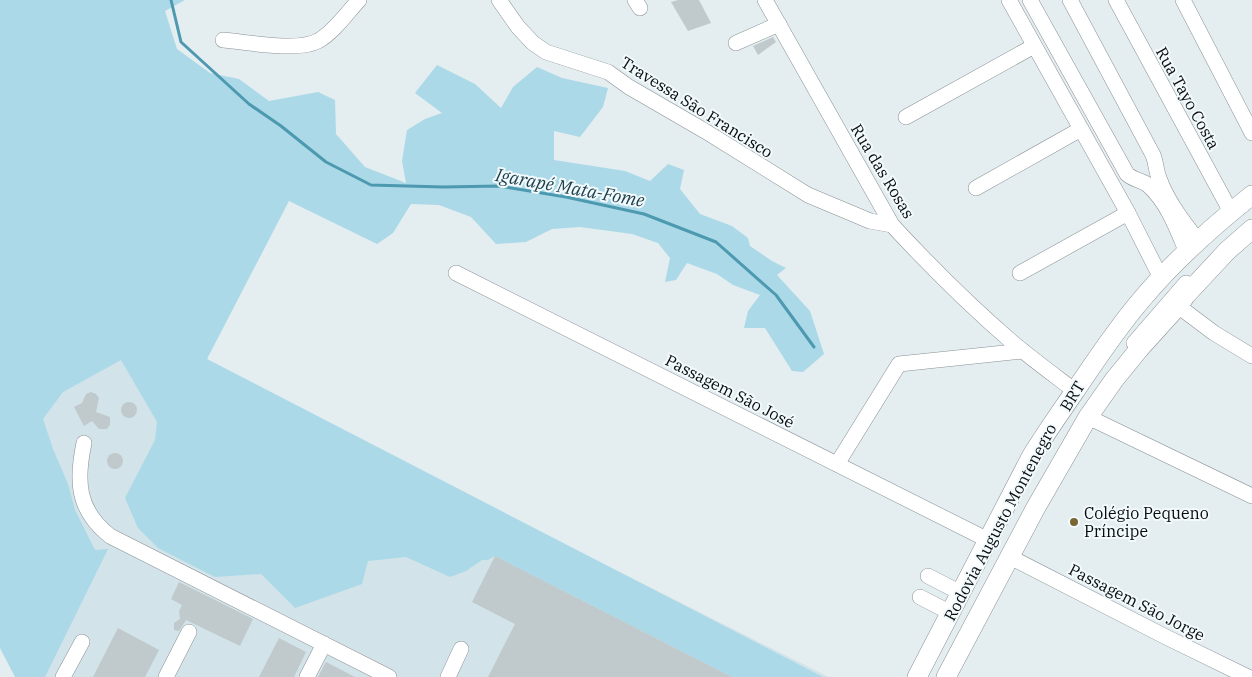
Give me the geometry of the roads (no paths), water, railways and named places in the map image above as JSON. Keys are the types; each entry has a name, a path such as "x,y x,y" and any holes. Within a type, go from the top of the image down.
{"main road":[{"name":"Rodovia Augusto Montenegro","path":"917,677 1031,457 1045,433 1103,348 1161,278 1231,212 1252,195"},
{"name":"Rodovia Augusto Montenegro","path":"946,677 1035,509 1088,417 1114,380 1186,295 1252,229"}],"street":[{"path":"222,40 289,46 312,43 326,35 359,0"},
{"name":"Travessa São Francisco","path":"499,0 518,27 533,43 546,52 608,72 629,87 705,131 808,195 870,221 892,225"},
{"name":"Rua das Rosas","path":"765,0 892,225 962,297 1023,351 1075,391"},
{"path":"1009,0 1128,213 1161,278"},
{"path":"1030,0 1127,174 1130,178 1152,180"},
{"path":"1070,0 1153,155 1152,180 1182,220 1193,248"},
{"name":"Rua Tayo Costa","path":"1116,0 1231,212"},
{"path":"1182,0 1252,133"},
{"path":"736,43 779,24"},
{"path":"906,117 1034,46"},
{"path":"976,188 1081,129"},
{"path":"1020,273 1128,213"},
{"name":"BRT","path":"936,677 1035,492 1101,383 1151,321 1210,257 1252,218"},
{"name":"Passagem São José","path":"456,274 988,540"},
{"path":"1178,306 1214,333 1252,356"},
{"path":"837,464 899,364 1023,351"},
{"path":"1088,417 1252,496"},
{"path":"84,443 79,465 79,481 88,512 96,526 110,536 389,677"},
{"name":"Passagem São Jorge","path":"1010,557 1248,677"},
{"path":"928,576 962,593"},
{"path":"920,597 951,613"},
{"path":"166,677 189,632"},
{"path":"63,677 82,642"},
{"path":"307,677 324,644"},
{"path":"448,677 461,649"}],"waterway":[{"name":"Igarapé Mata-Fome","path":"171,0 181,42 249,104 281,126 326,162 371,185 499,186 566,197 644,214 716,242 776,295 814,347"}],"place":[{"name":"Colégio Pequeno Príncipe","path":"1074,522"}]}
